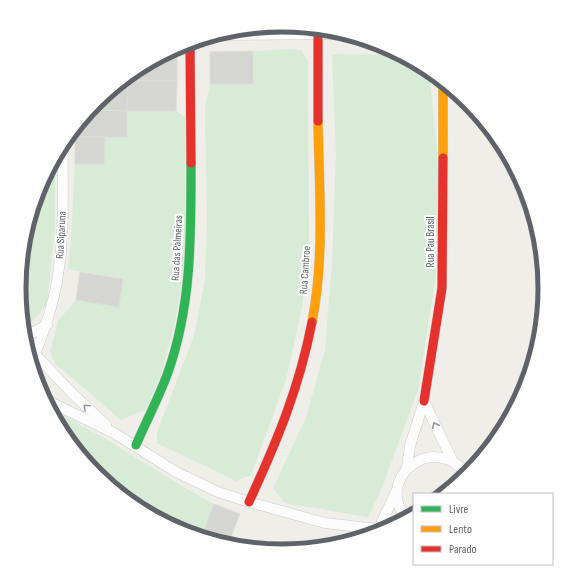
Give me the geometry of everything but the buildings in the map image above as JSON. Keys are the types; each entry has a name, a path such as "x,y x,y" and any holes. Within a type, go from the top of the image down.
{"street":[{"path":"266,33 286,32"},
{"name":"Rua Cambroe","path":"249,502 284,426 306,358 314,309 319,242 318,34"},
{"name":"Rua das Palmeiras","path":"136,445 167,375 180,328 186,298 191,242 190,50"},
{"name":"Rua Pau Brasil","path":"424,401 442,288 443,88"},
{"name":"Rua Siparuna","path":"35,354 47,325 58,275 63,156"},
{"path":"30,334 47,325"},
{"path":"35,354 74,395 114,433"},
{"path":"424,401 452,460"},
{"path":"408,467 410,446 424,401"},
{"path":"53,403 114,433 136,445 176,472 218,492 325,523 371,529"},
{"path":"384,524 401,476 408,467 420,459 431,456 452,460 464,470"},
{"path":"397,490 397,502 403,515"}],"green space":[{"path":"290,49 301,50 308,62 309,247 302,307 286,380 251,475 236,481 157,443 157,432 194,336 205,280 207,221 205,108 210,84 253,84 253,51"},
{"path":"332,54 388,55 411,66 430,79 438,159 436,274 418,390 381,490 368,517 285,503 273,488 306,418 325,350 332,263 336,153"},
{"path":"127,111 176,111 185,117 185,260 175,323 161,374 146,409 121,420 55,363 50,352 58,321 76,300 119,307 123,279 68,269 71,243 75,164 104,164 105,137 127,137"},
{"path":"55,169 55,226 47,304 31,323 28,322 26,288 28,255 40,206"},
{"path":"58,413 92,431 214,504 203,532 169,519 154,511 126,492 101,470 79,445"}],"traffic: fast":[{"path":"136,445 167,375 181,323 186,297 190,244 191,163"}],"traffic: slow":[{"path":"443,88 443,158"},
{"path":"312,322 319,272 320,247 318,121"}],"traffic: jam":[{"path":"318,34 318,121"},
{"path":"190,50 191,163"},
{"path":"424,401 442,288 443,158"},
{"path":"249,502 269,458 294,392 301,370 312,322"}]}
